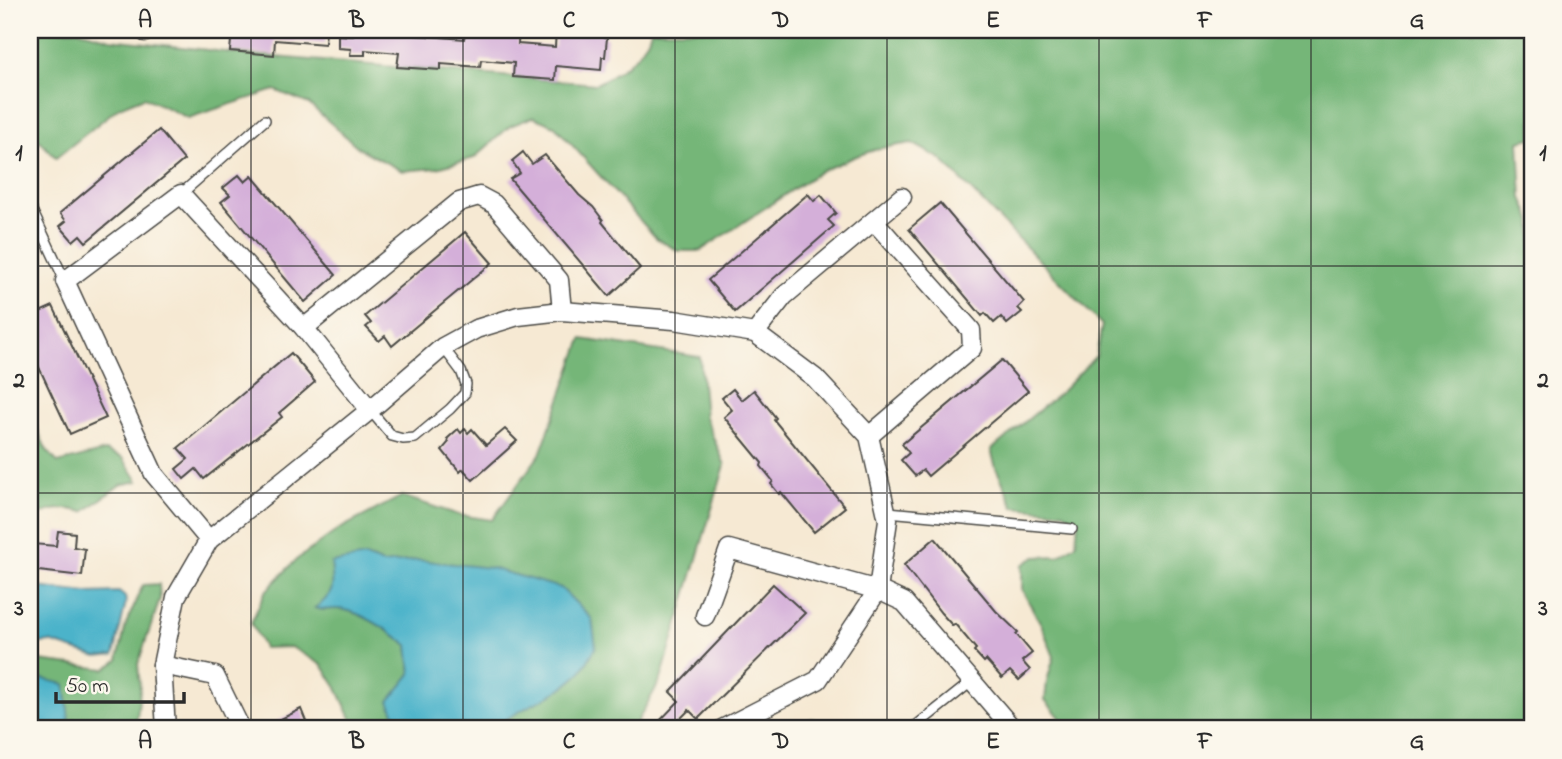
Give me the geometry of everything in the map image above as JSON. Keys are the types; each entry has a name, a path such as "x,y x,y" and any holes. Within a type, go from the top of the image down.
{"street":[{"path":"209,540 154,474 65,281 181,194 304,328 370,410"},
{"path":"304,328 459,202 479,196 494,204 559,280 562,311"},
{"path":"755,333 784,296 902,197"},
{"path":"869,436 972,348 971,330 873,221"},
{"path":"166,729 162,665 176,597 209,540 370,410 443,347 476,329 518,316 562,311 674,320 755,333 815,378 869,436 888,512 878,590 818,680 722,729"},
{"path":"705,616 729,549 878,590 904,601 1013,729"},
{"path":"162,665 215,676 241,729"}],"lane":[{"path":"181,194 265,120"},
{"path":"30,206 65,281"},
{"path":"370,410 392,436 403,439 415,438 450,409 465,393 466,384 461,371 443,347"},
{"path":"888,512 1072,530"},
{"path":"912,729 971,682"}],"green space":[{"path":"30,30 78,30 111,39 252,55 596,84 621,69 637,55 651,30 1532,30 1532,138 1519,141 1522,198 1532,220 1532,729 1070,729 1045,700 1054,657 1041,624 1022,590 1022,565 1035,557 1058,556 1076,544 1078,522 1064,512 1014,507 991,450 1061,392 1096,356 1102,325 941,159 912,143 881,148 821,171 700,251 678,251 656,238 555,126 533,117 510,126 474,158 437,168 402,171 360,149 309,104 275,90 188,118 144,97 119,107 56,158 40,141 30,147"},
{"path":"582,339 700,357 705,418 725,465 661,679 633,729 493,729 578,675 418,560 383,564 365,557 334,584 329,598 315,608 356,613 393,634 408,645 411,674 390,701 401,729 356,729 337,688 322,665 291,647 264,648 251,623 265,592 296,560 339,529 402,496 459,515 492,520 540,454"},
{"path":"30,413 46,449 58,463 105,451 123,458 138,481 120,485 84,512 69,509 48,511 30,523"},
{"path":"159,584 160,599 138,664 140,689 133,729 30,729 30,660 105,669 118,660 126,624 143,585"},
{"path":"811,719 838,727 841,729 791,729"}],"water":[{"path":"365,557 383,564 418,560 491,568 561,588 592,619 596,647 581,672 568,683 493,729 401,729 389,701 411,674 408,645 374,622 355,613 315,608 332,589 331,563"},
{"path":"30,586 86,593 119,592 126,602 114,655 97,657 50,642 30,644"},
{"path":"30,676 65,684 70,729 30,729"}],"building":[{"path":"232,30 326,30 325,44 275,40 274,55 230,51"},
{"path":"354,30 402,30 402,34 464,39 468,30 519,30 518,44 555,47 556,30 604,30 604,38 607,38 601,70 556,66 555,80 513,77 514,63 481,60 480,67 441,64 441,70 397,67 399,53 365,50 365,55 350,55 351,49 338,48 338,35 353,36"},
{"path":"159,130 184,160 86,242 80,235 73,241 60,226 66,221 60,213"},
{"path":"523,152 532,164 545,155 579,195 593,207 640,268 609,296 510,179 520,173 512,161"},
{"path":"239,175 245,182 252,176 336,275 305,302 221,202 230,195 223,188"},
{"path":"808,194 814,201 821,195 836,213 828,220 834,226 735,312 708,280"},
{"path":"940,203 1024,302 1018,308 1022,312 1007,324 1001,317 994,323 985,313 982,316 909,229"},
{"path":"465,232 492,263 392,346 385,336 379,341 366,327 371,323 365,316"},
{"path":"30,289 40,312 53,306 106,418 70,434 30,348"},
{"path":"291,353 315,382 279,413 282,417 204,479 196,469 184,479 176,469 188,459 178,448"},
{"path":"1002,360 1028,391 928,476 923,470 915,476 901,460 909,453 902,444"},
{"path":"733,389 742,400 754,390 776,418 774,420 845,507 814,532 781,492 779,494 771,484 773,481 761,466 762,463 724,417 732,410 722,398"},
{"path":"458,429 461,433 465,429 468,433 472,429 486,445 505,429 517,441 473,480 463,469 460,472 442,450 449,442 447,439"},
{"path":"58,531 75,533 74,547 85,549 82,576 30,570 33,544 56,546"},
{"path":"935,538 996,611 1018,632 1016,634 1032,653 1022,661 1030,670 1019,680 1010,671 1002,678 986,660 984,662 904,565"},
{"path":"773,584 805,613 698,719 689,710 670,729 652,729 679,701 670,692"},
{"path":"301,709 309,729 261,729"}]}
